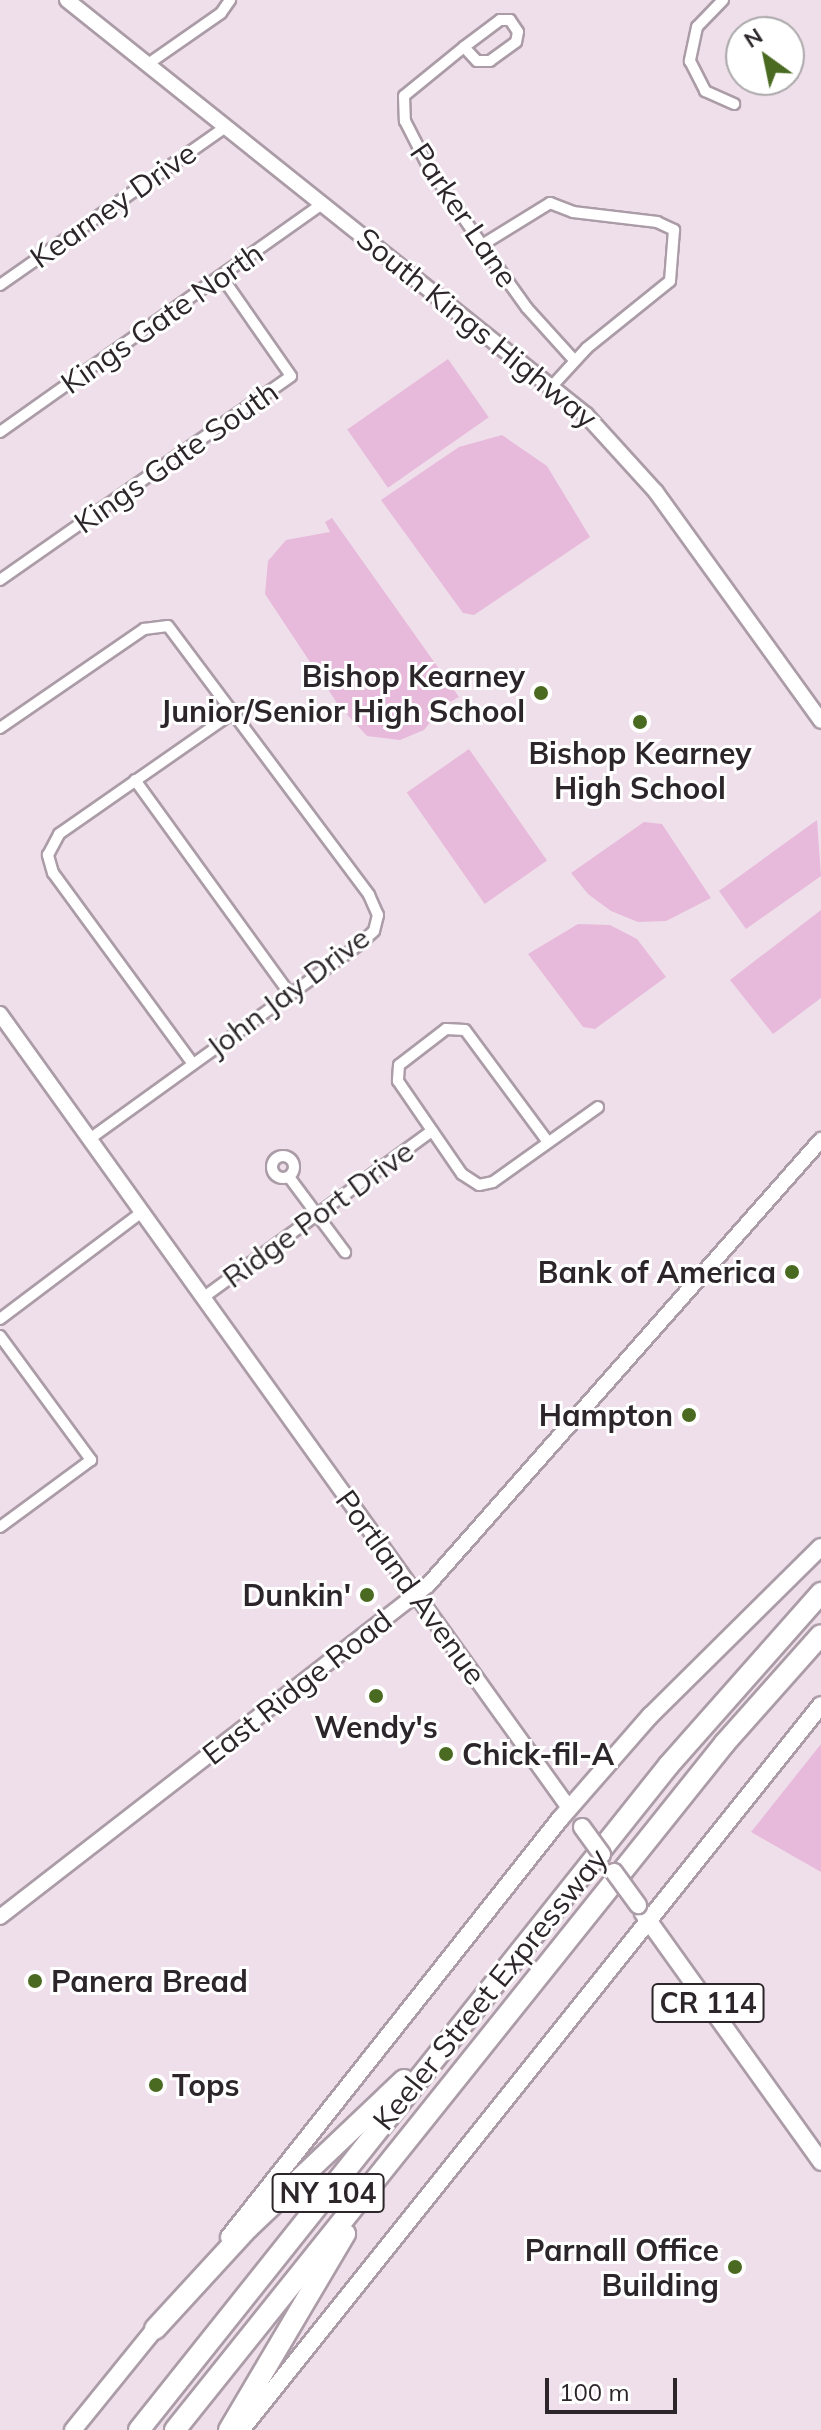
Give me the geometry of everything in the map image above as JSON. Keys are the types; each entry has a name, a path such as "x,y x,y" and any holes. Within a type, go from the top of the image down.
{"highway":[{"name":"Keeler Street Expressway","path":"139,2430 700,1728 821,1592"},
{"name":"Keeler Street Expressway","path":"175,2430 715,1755 821,1635"},
{"path":"715,1755 821,1653"},
{"path":"155,2329 248,2228 410,2074 517,1955"},
{"path":"229,2430 345,2234 473,2057"}],"main road":[{"name":"South Kings Highway","path":"67,0 553,385 648,482 821,721"},
{"name":"Portland Avenue","path":"0,1014 821,2162"},
{"name":"East Ridge Road","path":"0,1917 416,1596 821,1140"},
{"path":"73,2430 569,1808 650,1716 821,1547"},
{"path":"241,2430 821,1705"}],"street":[{"path":"148,64 221,13 230,0"},
{"path":"723,0 697,27 690,61 705,91 734,104"},
{"name":"Parker Lane","path":"464,47 477,61 490,61 516,42 518,32 505,18 464,47 404,96 401,111 428,166 482,245 527,308 574,360"},
{"name":"Kearney Drive","path":"0,285 227,126"},
{"name":"Kings Gate North","path":"0,432 323,203"},
{"path":"482,245 550,203 573,212 657,222 674,230 670,281 574,360 553,385"},
{"name":"Kings Gate South","path":"0,580 291,376 222,277"},
{"name":"John Jay Drive","path":"0,728 144,629 161,624 181,637 378,915 369,937 90,1139"},
{"path":"193,1064 49,864 54,840 235,711"},
{"path":"135,780 290,994"},
{"path":"548,1142 473,1038 456,1027 406,1057 396,1070 398,1081 432,1131 467,1179 479,1185 493,1182 598,1107"},
{"name":"Ridge Port Drive","path":"204,1297 432,1131"},
{"path":"289,1177 345,1252"},
{"path":"0,1319 142,1212"},
{"path":"0,1336 91,1460 0,1527"}],"shaded area":[{"path":"448,359 489,417 388,488 347,430"},
{"path":"502,435 547,466 590,537 474,615 463,613 381,500 459,447"},
{"path":"332,518 459,697 443,706 424,730 400,740 367,736 339,706 265,594 268,561 286,540 330,532 325,522"},
{"path":"469,749 547,860 485,904 407,793"},
{"path":"817,820 821,876 746,929 719,891"},
{"path":"644,822 662,824 711,898 666,921 638,922 611,911 588,894 571,873"},
{"path":"821,910 821,998 773,1034 730,980"},
{"path":"578,924 610,925 637,939 666,977 595,1029 583,1027 528,954"},
{"path":"821,1744 821,1872 751,1832"}],"place":[{"name":"Bishop Kearney Junior/Senior High School","path":"541,693"},
{"name":"Bishop Kearney High School","path":"640,722"},
{"name":"Bank of America","path":"792,1272"},
{"name":"Hampton","path":"689,1415"},
{"name":"Dunkin'","path":"367,1595"},
{"name":"Wendy's","path":"376,1696"},
{"name":"Chick-fil-A","path":"446,1754"},
{"name":"Panera Bread","path":"35,1981"},
{"name":"Tops","path":"156,2085"},
{"name":"Parnall Office Building","path":"735,2267"}]}
